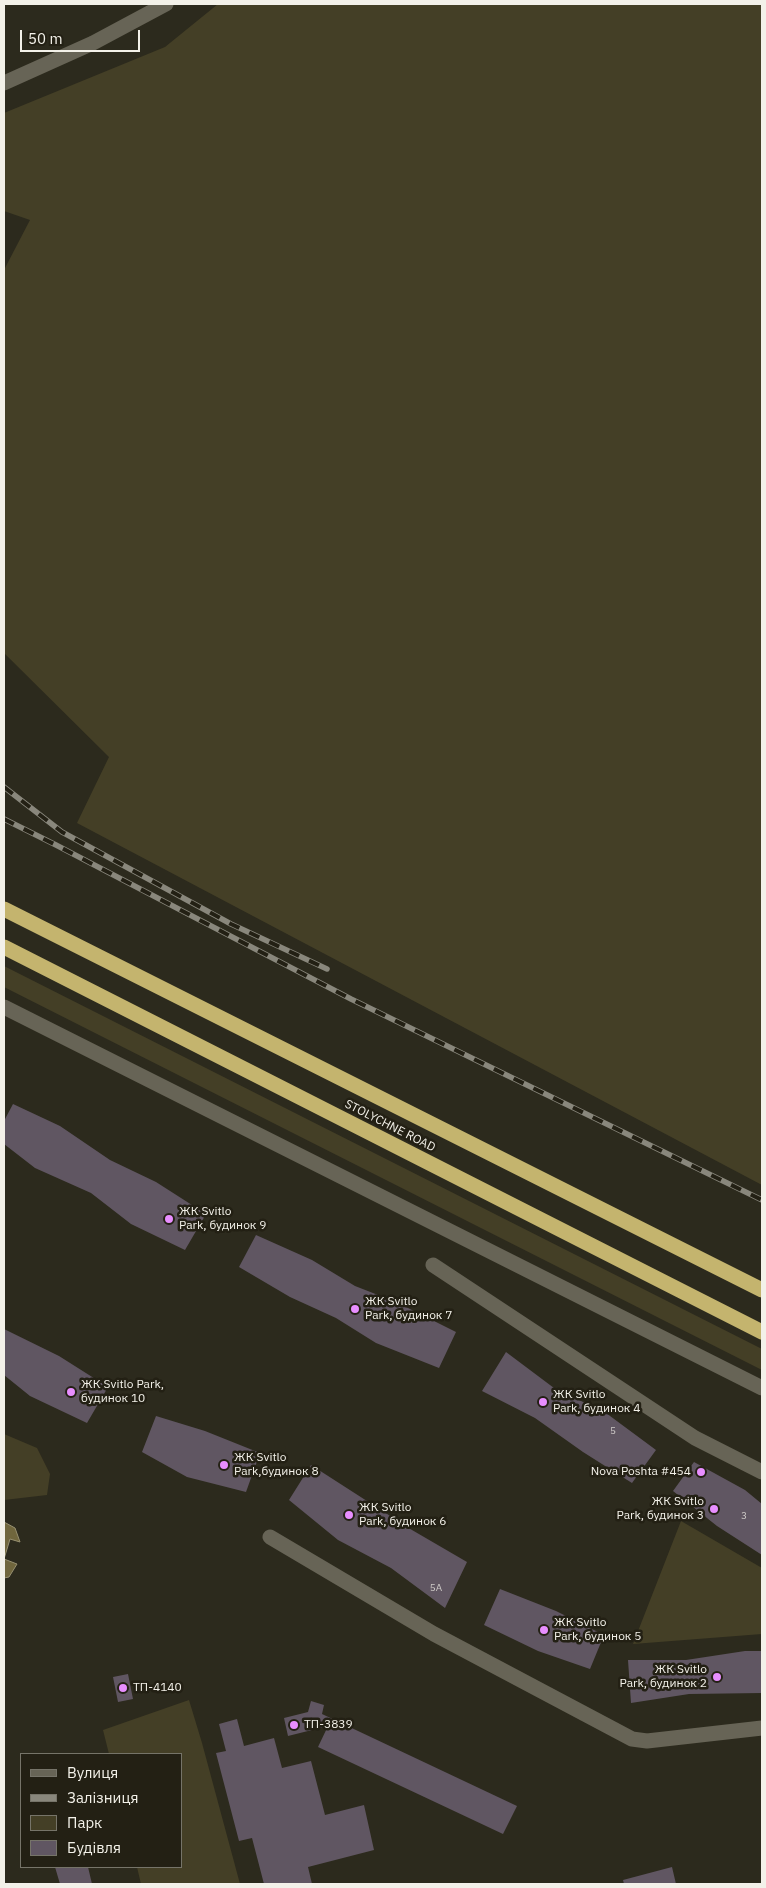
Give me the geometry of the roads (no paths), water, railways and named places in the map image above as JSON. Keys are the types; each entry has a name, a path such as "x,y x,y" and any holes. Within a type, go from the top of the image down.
{"highway":[{"name":"STOLYCHNE ROAD","path":"4,909 762,1290"},
{"name":"STOLYCHNE ROAD","path":"4,947 762,1332"}],"street":[{"path":"4,82 93,43 166,4"},
{"path":"4,1007 762,1388"},
{"path":"432,1264 695,1438 762,1472"},
{"path":"270,1537 434,1634 632,1739 647,1741 762,1728"}],"railway":[{"path":"4,787 62,832 231,924 327,969"},
{"path":"4,819 351,999 762,1200"}],"place":[{"name":"ЖК Svitlo Park, будинок 9","path":"169,1219"},
{"name":"ЖК Svitlo Park, будинок 7","path":"355,1309"},
{"name":"ЖК Svitlo Park, будинок 10","path":"71,1392"},
{"name":"ЖК Svitlo Park, будинок 4","path":"543,1402"},
{"name":"ЖК Svitlo Park,будинок 8","path":"224,1465"},
{"name":"Nova Poshta #454","path":"701,1472"},
{"name":"ЖК Svitlo Park, будинок 3","path":"714,1509"},
{"name":"ЖК Svitlo Park, будинок 6","path":"349,1515"},
{"name":"ЖК Svitlo Park, будинок 5","path":"544,1630"},
{"name":"ЖК Svitlo Park, будинок 2","path":"717,1677"},
{"name":"ТП-4140","path":"123,1688"},
{"name":"ТП-3839","path":"294,1725"}]}
